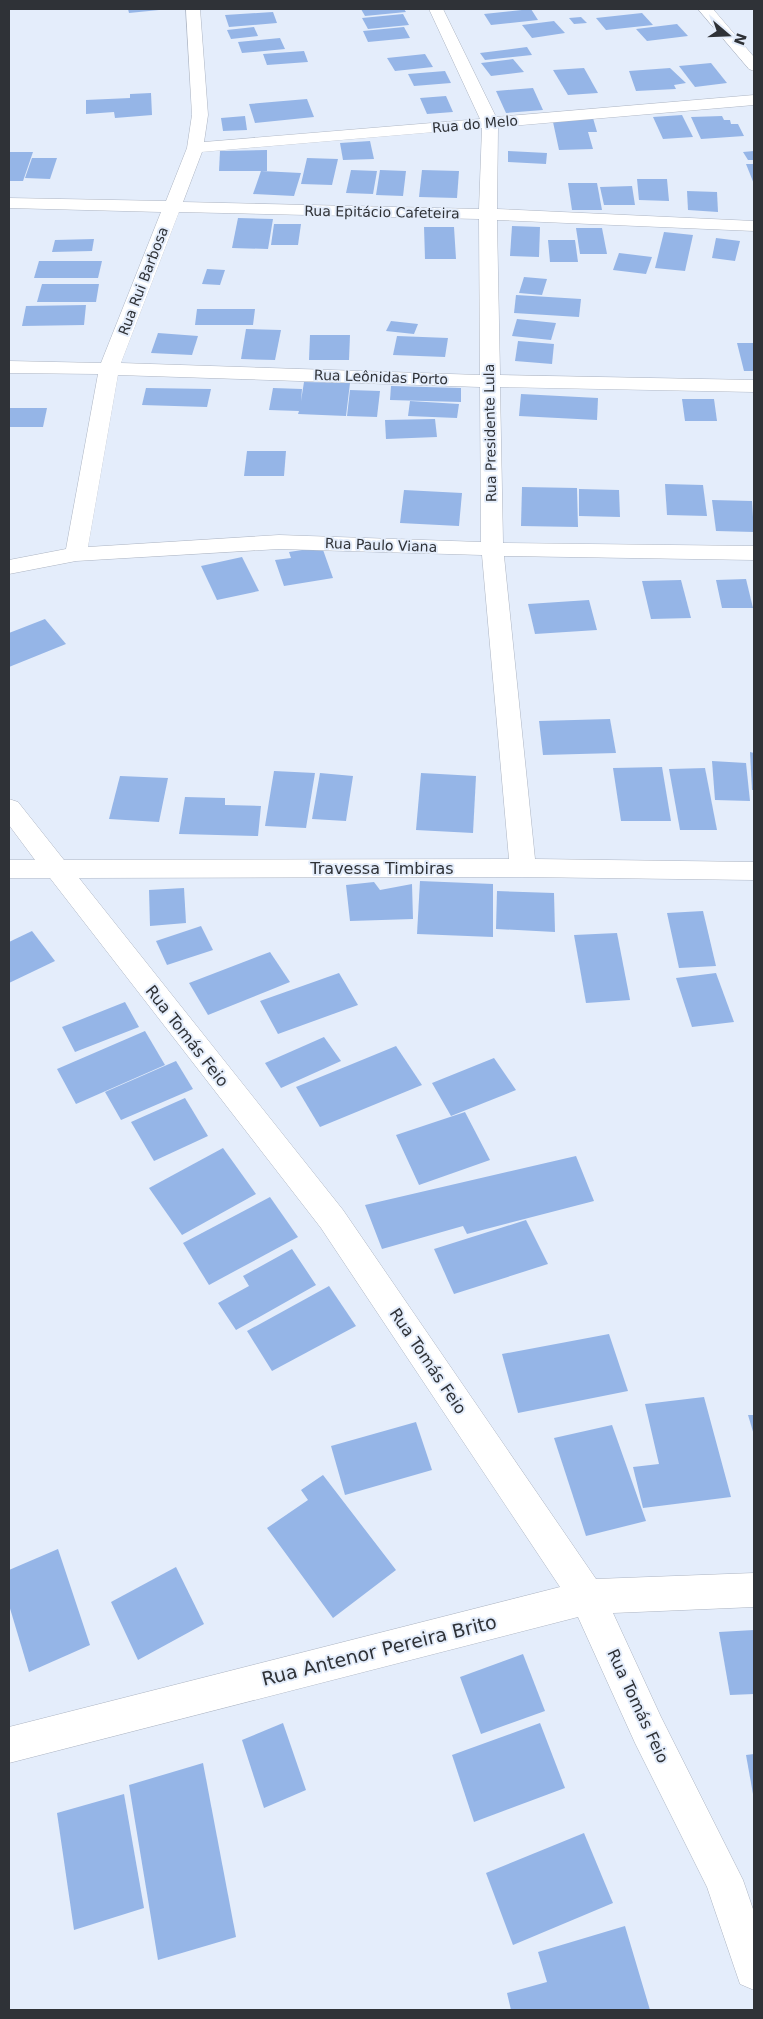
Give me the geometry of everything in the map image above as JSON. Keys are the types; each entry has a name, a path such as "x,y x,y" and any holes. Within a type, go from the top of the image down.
{"street":[{"name":"Rua Rui Barbosa","path":"76,554 109,368 195,148 200,115 192,9"},
{"name":"Rua Presidente Lula","path":"436,9 490,122 488,214 492,549 523,868"},
{"path":"705,9 754,66"},
{"name":"Rua do Melo","path":"195,148 754,100"},
{"name":"Rua Epitácio Cafeteira","path":"9,203 488,214 754,226"},
{"name":"Rua Leônidas Porto","path":"9,367 109,368 489,381 754,386"},
{"name":"Rua Paulo Viana","path":"9,567 76,554 279,542 492,549 754,553"},
{"name":"Rua Tomás Feio","path":"9,808 332,1219 587,1597 648,1730 724,1880 754,1970"},
{"name":"Travessa Timbiras","path":"9,869 523,868 754,871"},
{"name":"Rua Antenor Pereira Brito","path":"9,1745 587,1597 754,1590"}],"building":[{"path":"128,9 159,9 159,10 129,13"},
{"path":"361,9 404,9 406,12 365,16"},
{"path":"531,9 538,20 491,25 484,14"},
{"path":"273,12 277,23 229,27 225,15"},
{"path":"642,13 653,25 606,30 596,18"},
{"path":"403,14 409,25 368,29 362,18"},
{"path":"581,17 587,23 574,24 569,18"},
{"path":"554,21 565,33 532,38 522,25"},
{"path":"677,24 688,36 647,41 636,29"},
{"path":"254,27 258,36 231,39 227,30"},
{"path":"404,27 410,38 368,42 363,31"},
{"path":"280,38 285,49 242,53 238,42"},
{"path":"527,47 532,55 485,60 480,53"},
{"path":"304,51 308,62 267,65 263,54"},
{"path":"425,54 433,67 395,71 387,58"},
{"path":"513,59 524,72 491,76 481,63"},
{"path":"711,63 727,83 695,87 679,66"},
{"path":"584,68 598,93 568,95 553,70"},
{"path":"670,68 686,83 674,85 676,89 636,91 629,71"},
{"path":"445,71 451,83 414,86 408,74"},
{"path":"533,88 543,110 506,113 496,91"},
{"path":"151,93 152,115 115,118 114,112 86,114 86,100 130,98 130,94"},
{"path":"446,96 453,112 427,114 420,98"},
{"path":"307,99 314,117 255,123 249,104"},
{"path":"682,115 693,137 663,139 653,117"},
{"path":"245,116 247,130 223,131 221,118"},
{"path":"722,116 724,120 730,120 731,124 738,124 744,136 701,139 691,117"},
{"path":"593,118 597,132 588,132 593,149 559,150 553,122"},
{"path":"370,141 374,159 343,160 340,143"},
{"path":"267,150 267,171 219,171 220,151"},
{"path":"508,151 547,153 546,164 508,162"},
{"path":"754,151 754,160 748,160 743,152"},
{"path":"9,152 33,152 23,181 9,181"},
{"path":"32,158 57,158 50,179 25,178"},
{"path":"307,158 338,159 332,185 301,184"},
{"path":"746,164 754,164 754,184"},
{"path":"351,170 377,171 373,194 346,193"},
{"path":"380,170 406,171 403,196 376,195"},
{"path":"422,170 459,171 457,198 419,197"},
{"path":"261,171 301,173 294,196 253,194"},
{"path":"637,179 667,179 669,201 639,200"},
{"path":"568,183 597,183 602,210 572,210"},
{"path":"632,186 635,205 604,205 600,187"},
{"path":"687,191 717,192 718,212 688,210"},
{"path":"238,218 273,219 268,249 232,248"},
{"path":"274,224 301,224 298,245 271,245"},
{"path":"512,226 540,227 539,257 510,256"},
{"path":"424,227 454,227 456,259 425,259"},
{"path":"576,228 602,228 607,254 580,254"},
{"path":"664,232 693,235 685,271 655,268"},
{"path":"716,238 740,241 735,261 712,258"},
{"path":"94,239 92,251 52,252 55,240"},
{"path":"548,240 575,240 578,262 550,262"},
{"path":"619,253 652,257 646,274 613,270"},
{"path":"39,261 102,261 98,278 34,278"},
{"path":"207,269 225,270 220,285 202,284"},
{"path":"524,277 547,279 542,295 519,293"},
{"path":"42,284 99,284 96,302 37,302"},
{"path":"516,295 581,299 579,317 514,313"},
{"path":"86,305 84,325 22,326 26,306"},
{"path":"197,309 255,309 253,325 195,325"},
{"path":"517,319 556,323 551,340 512,336"},
{"path":"391,321 418,324 414,334 386,331"},
{"path":"246,329 281,330 275,360 241,359"},
{"path":"158,333 198,336 192,355 151,353"},
{"path":"310,335 350,335 349,360 309,360"},
{"path":"397,336 448,338 445,357 393,355"},
{"path":"518,341 554,344 552,364 515,361"},
{"path":"737,343 754,343 754,371 744,371"},
{"path":"304,382 350,383 346,416 298,414 299,411 269,410 273,388 302,389 301,401"},
{"path":"391,386 461,388 461,402 390,400"},
{"path":"146,388 211,389 207,407 142,405"},
{"path":"350,390 380,391 377,417 347,416"},
{"path":"521,394 598,398 597,420 519,416"},
{"path":"682,399 714,399 717,421 685,421"},
{"path":"410,401 459,404 457,418 408,416"},
{"path":"9,408 47,408 43,427 9,427"},
{"path":"435,419 437,437 386,439 385,420"},
{"path":"247,451 286,451 284,476 244,476"},
{"path":"665,484 703,485 707,516 667,515"},
{"path":"522,487 577,488 578,527 521,526"},
{"path":"579,489 619,490 620,517 579,516"},
{"path":"404,490 462,493 459,526 400,523"},
{"path":"712,500 752,501 754,532 716,531"},
{"path":"322,547 333,578 284,586 275,560 291,558 289,552"},
{"path":"242,557 259,591 217,600 201,566"},
{"path":"746,579 753,608 722,608 716,580"},
{"path":"681,580 691,618 651,619 642,581"},
{"path":"589,600 597,630 535,634 528,604"},
{"path":"45,619 66,644 9,667 9,633"},
{"path":"610,719 616,753 543,755 539,721"},
{"path":"750,752 754,753 754,790 752,790"},
{"path":"712,761 746,763 750,801 715,800"},
{"path":"662,767 671,821 621,821 613,768"},
{"path":"705,768 717,830 680,830 669,769"},
{"path":"274,771 315,773 306,828 265,826"},
{"path":"320,773 353,776 346,821 312,819"},
{"path":"421,773 476,776 473,833 416,830"},
{"path":"120,776 168,778 159,822 109,819"},
{"path":"185,797 225,798 225,805 261,806 258,836 179,834"},
{"path":"420,881 493,884 493,937 417,934"},
{"path":"374,882 380,890 412,884 413,919 350,921 346,885"},
{"path":"184,888 186,923 150,926 149,890"},
{"path":"497,891 554,893 555,932 496,929"},
{"path":"703,911 716,966 679,968 667,913"},
{"path":"201,926 213,950 167,965 156,941"},
{"path":"32,931 55,961 9,983 9,942"},
{"path":"617,933 630,1000 586,1003 574,935"},
{"path":"270,952 290,982 208,1015 189,983"},
{"path":"339,973 358,1005 278,1034 260,1001"},
{"path":"716,973 734,1022 692,1027 676,978"},
{"path":"125,1002 139,1027 75,1052 62,1027"},
{"path":"145,1031 165,1065 76,1104 57,1069"},
{"path":"324,1037 341,1061 281,1088 265,1063"},
{"path":"396,1046 422,1085 320,1127 296,1087"},
{"path":"494,1058 516,1090 451,1116 432,1083"},
{"path":"176,1061 193,1089 121,1120 105,1092"},
{"path":"185,1098 208,1136 154,1161 131,1122"},
{"path":"465,1112 490,1160 419,1185 396,1135"},
{"path":"223,1148 256,1194 182,1235 149,1188"},
{"path":"576,1156 594,1201 467,1234 463,1226 382,1249 365,1205"},
{"path":"270,1197 298,1237 209,1285 183,1243"},
{"path":"526,1220 548,1264 454,1294 434,1249"},
{"path":"292,1249 316,1285 236,1330 218,1303 249,1286 243,1276"},
{"path":"329,1286 356,1326 272,1371 247,1331"},
{"path":"609,1334 628,1391 518,1413 502,1354"},
{"path":"704,1397 731,1497 643,1508 633,1467 659,1464 645,1404"},
{"path":"748,1415 754,1415 754,1435"},
{"path":"416,1422 432,1470 345,1495 331,1446"},
{"path":"612,1425 646,1521 586,1536 554,1438"},
{"path":"323,1475 396,1570 333,1618 267,1528 308,1500 301,1490"},
{"path":"58,1549 90,1645 29,1672 9,1605 9,1570"},
{"path":"176,1567 204,1624 138,1660 111,1602"},
{"path":"754,1630 754,1694 730,1695 719,1632"},
{"path":"523,1654 545,1711 481,1734 460,1677"},
{"path":"283,1723 306,1790 264,1808 242,1740"},
{"path":"540,1723 565,1788 474,1822 452,1755"},
{"path":"754,1754 754,1794 753,1794 746,1755"},
{"path":"203,1763 236,1937 158,1960 129,1785"},
{"path":"124,1794 144,1908 74,1930 57,1813"},
{"path":"584,1833 613,1903 513,1945 486,1873"},
{"path":"625,1926 650,2010 511,2010 507,1993 547,1982 538,1952"}]}
